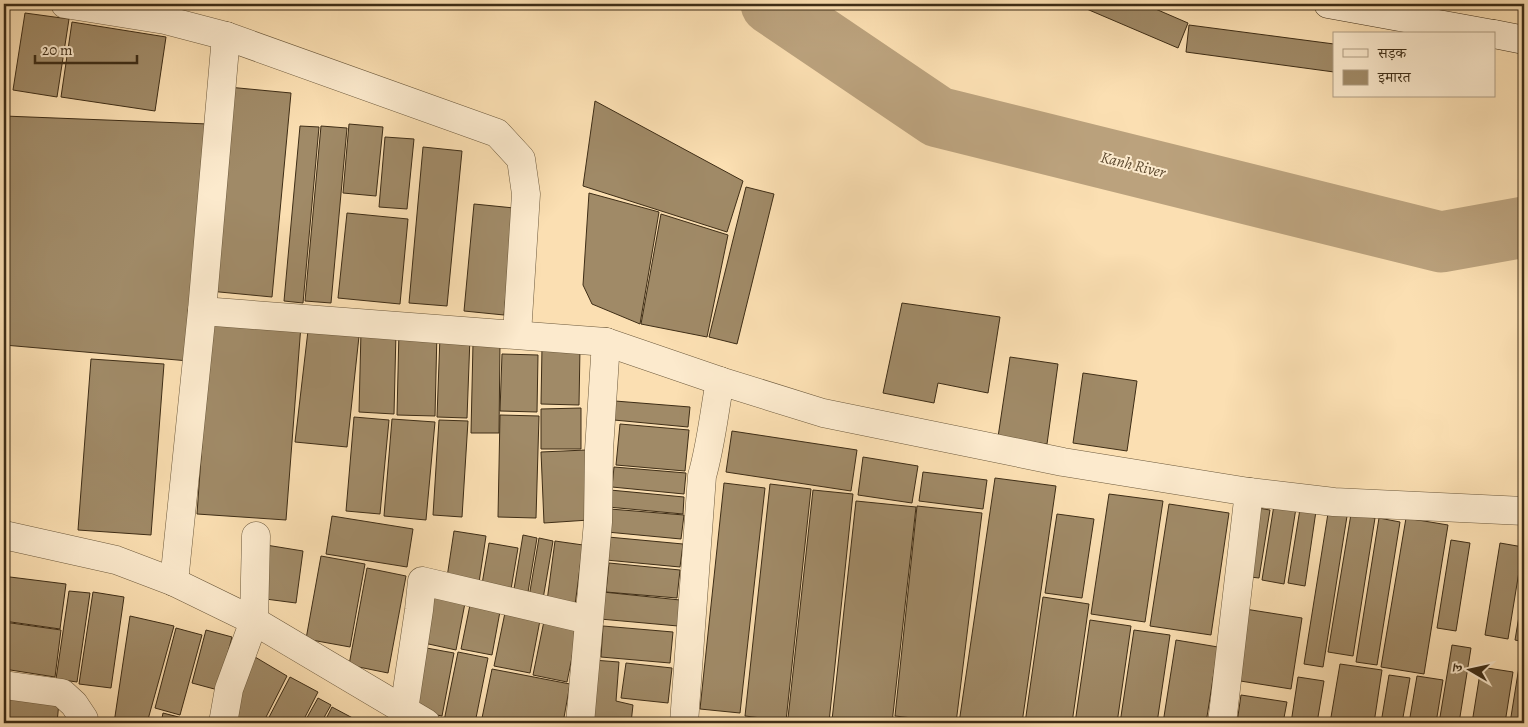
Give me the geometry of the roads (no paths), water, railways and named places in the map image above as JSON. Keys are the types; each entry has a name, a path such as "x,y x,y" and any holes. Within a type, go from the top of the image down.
{"street":[{"path":"66,4 165,20 226,36 497,133 521,159 526,194 517,334"},
{"path":"1328,4 1483,32"},
{"path":"1496,34 1524,40"},
{"path":"174,582 202,310 226,36"},
{"path":"202,310 606,342 720,382 823,413 1063,462 1249,492 1334,502 1524,511"},
{"path":"580,723 598,522 599,450 606,342"},
{"path":"684,723 702,476 710,447 713,414 720,382"},
{"path":"1222,723 1249,492"},
{"path":"4,535 116,560 174,582 254,621 415,716 422,581 589,620"},
{"path":"223,723 229,689 254,621 256,536"},
{"path":"4,685 62,693 74,704 84,719 84,723"}],"waterway":[{"name":"Kanh River","path":"771,4 938,117 1441,242 1524,227"}]}
